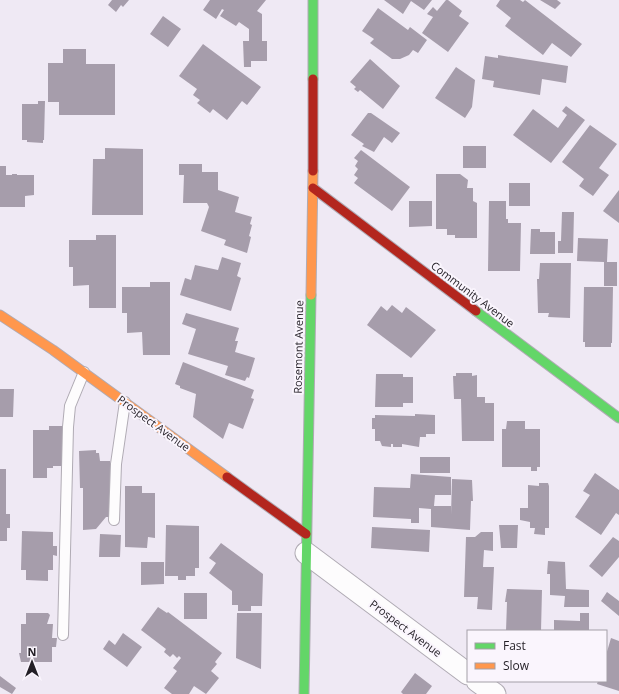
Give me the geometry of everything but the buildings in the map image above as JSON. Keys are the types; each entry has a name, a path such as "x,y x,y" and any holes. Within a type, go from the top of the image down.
{"street":[{"name":"Rosemont Avenue","path":"304,694 313,188 313,0"},
{"name":"Community Avenue","path":"313,188 619,418"},
{"name":"Prospect Avenue","path":"0,315 84,372 125,402 306,543 467,673"},
{"path":"478,682 495,694"}],"lane":[{"path":"63,634 68,427 70,406 84,372"},
{"path":"114,520 116,464 125,402"}],"traffic: fast":[{"path":"313,0 313,79"},
{"path":"304,694 311,295"},
{"path":"476,311 619,418"}],"traffic: slow":[{"path":"311,295 313,171"},
{"path":"0,315 53,350 227,477"}],"traffic: jam":[{"path":"313,79 313,171"},
{"path":"313,188 476,311"},
{"path":"227,477 306,534"}]}
